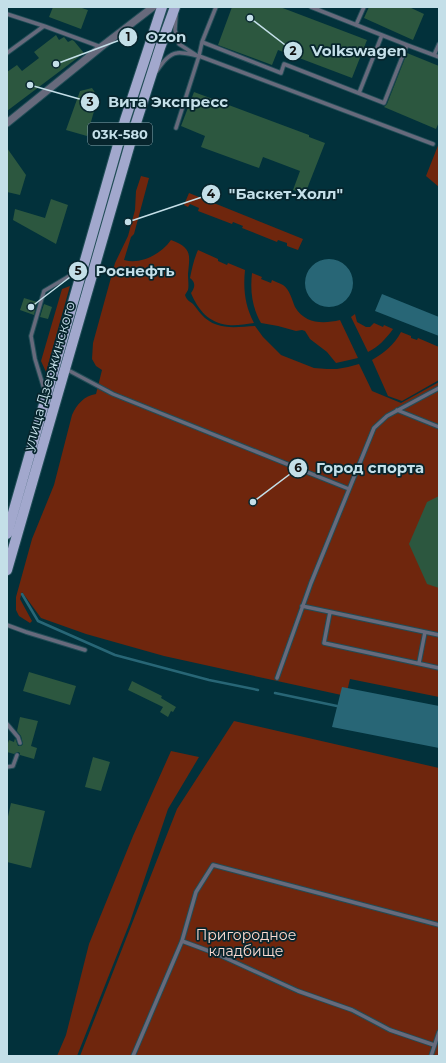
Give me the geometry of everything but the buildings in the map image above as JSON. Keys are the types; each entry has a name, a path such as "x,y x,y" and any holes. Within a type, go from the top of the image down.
{"main road":[{"name":"улица Дзержинского","path":"7,534 10,513 56,363 124,120 162,7"},
{"name":"улица Дзержинского","path":"7,570 145,93 176,7"},
{"path":"56,363 65,368"}],"street":[{"path":"9,119 149,8"}],"lane":[{"path":"176,7 175,30 179,44 199,56"},
{"path":"176,128 202,42 216,7"},
{"path":"311,7 439,58"},
{"path":"356,25 364,7"},
{"path":"7,14 101,46"},
{"path":"7,53 44,26"},
{"path":"359,94 382,35"},
{"path":"202,42 281,73 284,64 384,103 407,45"},
{"path":"434,55 439,44"},
{"path":"145,93 161,65 168,58 176,53 186,53 199,56 433,144"},
{"path":"46,395 34,359 31,336 44,291 71,275 84,263"},
{"path":"65,368 113,394 349,489"},
{"path":"277,678 302,606 374,428 385,417 439,388"},
{"path":"397,410 439,427"},
{"path":"302,606 439,635"},
{"path":"330,612 324,643 439,668"},
{"path":"7,625 85,650"},
{"path":"419,663 425,632"},
{"path":"7,724 18,737 20,743"},
{"path":"7,767 13,766 17,755"},
{"path":"134,1056 182,940 196,892 213,865 439,924"},
{"path":"182,940 217,954 298,991 352,1010 390,1030 434,1045"},
{"path":"431,1056 439,1032"}],"green space":[{"path":"439,143 439,187 426,176"},
{"path":"141,176 149,178 134,234 131,237 124,260 144,260 162,250 171,240 183,246 188,252 189,257 188,290 185,295 207,319 219,326 255,326 263,337 281,355 314,368 337,369 359,364 372,391 401,403 439,382 439,697 350,679 346,696 164,656 86,634 41,618 22,592 20,599 32,621 30,623 19,616 16,610 16,597 32,539 54,485 72,415 81,401 96,394 102,370 96,366 92,359 93,343 115,263 128,236 135,210 136,191"},
{"path":"189,193 303,239 298,250 287,246 287,243 278,240 277,242 242,228 243,226 233,222 232,224 198,211 199,208 190,204 188,207 184,205"},
{"path":"198,250 227,265 228,263 245,270 245,297 254,323 235,325 221,324 205,315 197,305 191,293 194,285 190,278"},
{"path":"252,273 271,283 272,280 283,285 289,292 299,313 309,320 327,322 340,320 358,358 336,363 327,352 310,339 305,331 296,331 261,323 252,299"},
{"path":"70,286 46,372 41,361 62,289"},
{"path":"355,314 357,322 366,327 370,327 374,323 393,329 382,342 368,352 351,317"},
{"path":"401,332 411,336 411,338 417,340 418,338 439,347 439,380 402,401 388,396 372,360 388,348"},
{"name":"Пригородное кладбище","path":"234,721 439,768 439,1056 80,1056 177,809"},
{"path":"171,751 199,757 168,809 130,922 77,1056 57,1056 66,1035 89,944 133,836"}],"water":[{"path":"324,259 334,259 346,266 353,278 353,288 346,300 334,307 324,307 316,303 309,296 305,288 305,278 309,270 316,263"},
{"path":"382,294 439,317 439,336 375,311"},
{"path":"342,687 439,706 439,748 332,727"}],"waterway":[{"path":"22,594 38,621 115,655 209,680 258,690"},
{"path":"275,693 337,706"}],"place":[{"name":"Volkswagen","path":"250,18"},
{"name":"Ozon","path":"56,64"},
{"name":"Вита Экспресс","path":"30,85"},
{"name":"\"Баскет-Холл\"","path":"128,222"},
{"name":"Роснефть","path":"31,307"},
{"name":"Город спорта","path":"253,502"}]}
